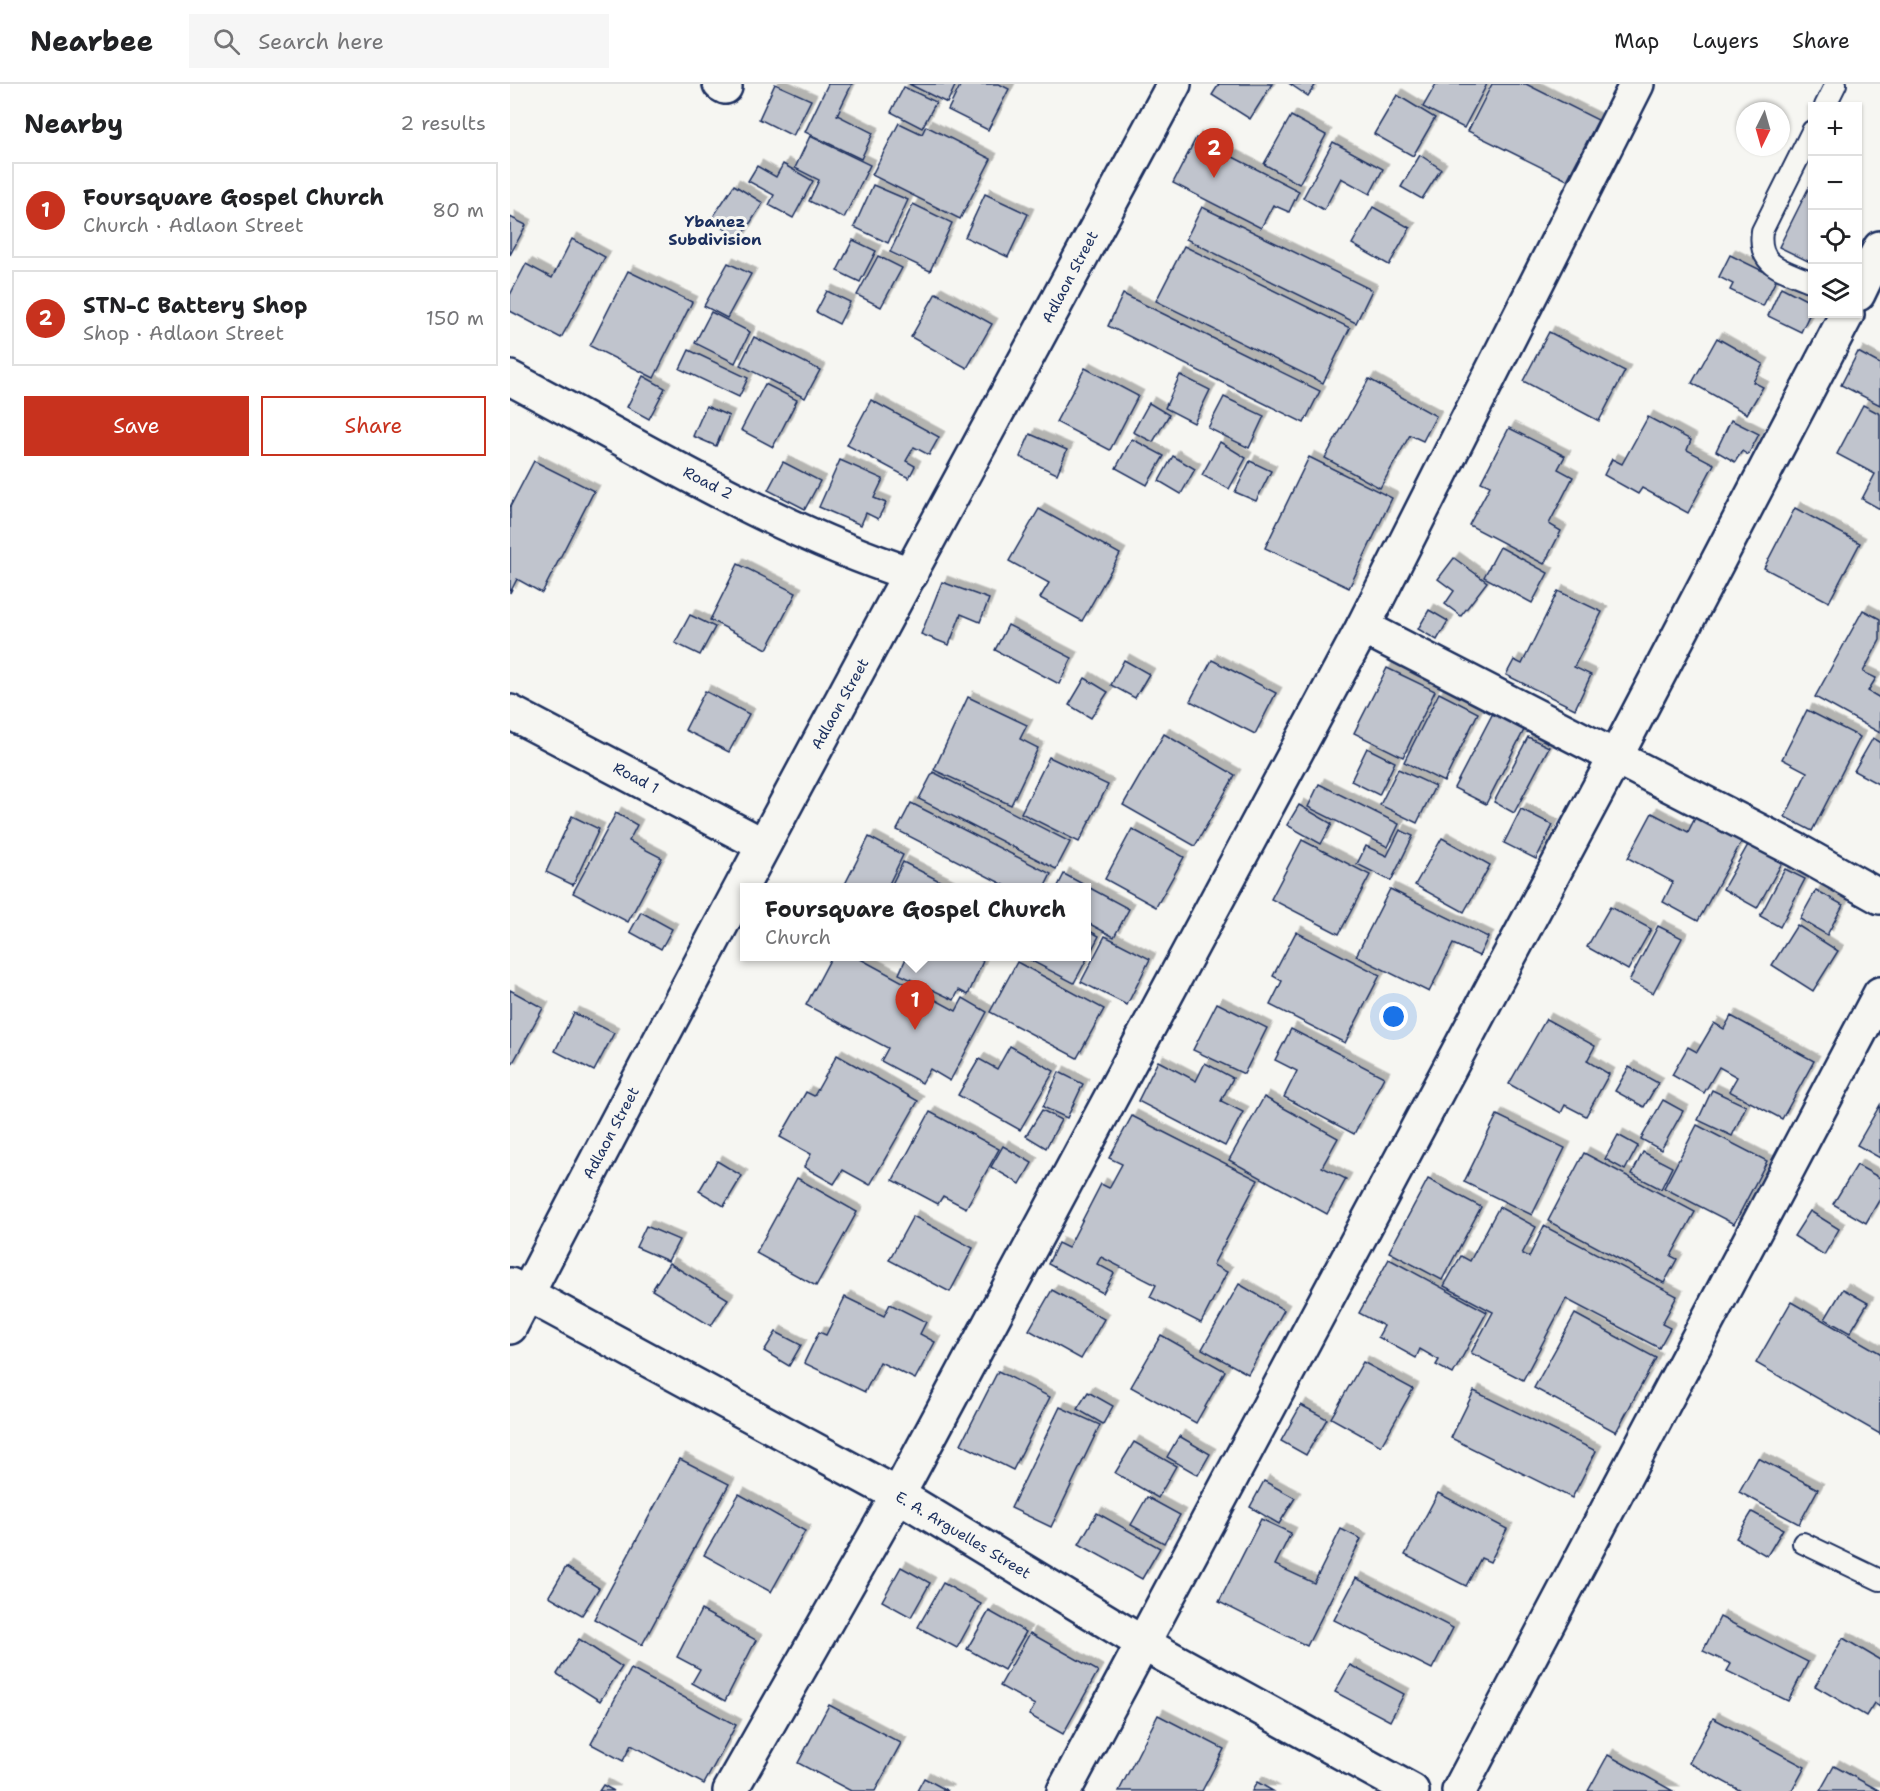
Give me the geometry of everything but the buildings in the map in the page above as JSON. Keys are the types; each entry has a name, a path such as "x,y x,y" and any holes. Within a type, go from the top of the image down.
{"street":[{"name":"Adlaon Street","path":"741,883 911,574 1174,84"},
{"path":"730,1791 898,1495 1363,627 1637,84"},
{"path":"1862,284 1880,248"},
{"path":"1064,1791 1615,758 1846,318"},
{"name":"Road 2","path":"510,378 666,462 828,544 911,574"},
{"path":"1363,627 1798,851 1880,897"},
{"name":"Road 1","path":"510,712 762,845"},
{"name":"Adlaon Street","path":"510,1327 518,1290 740,885"},
{"path":"1459,1791 1880,994"},
{"name":"E. A. Arguelles Street","path":"518,1290 898,1495 1144,1644 1412,1791"}],"lane":[{"path":"1827,102 1836,84"},
{"path":"1808,139 1762,231 1760,244 1763,254 1771,264 1808,280"},
{"path":"1803,1543 1880,1580"}],"place":[{"name":"STN-C Battery Shop","path":"1214,178"},
{"name":"Foursquare Gospel Church","path":"915,1030"}],"district":[{"name":"Ybanez Subdivision","path":"715,230"}]}
